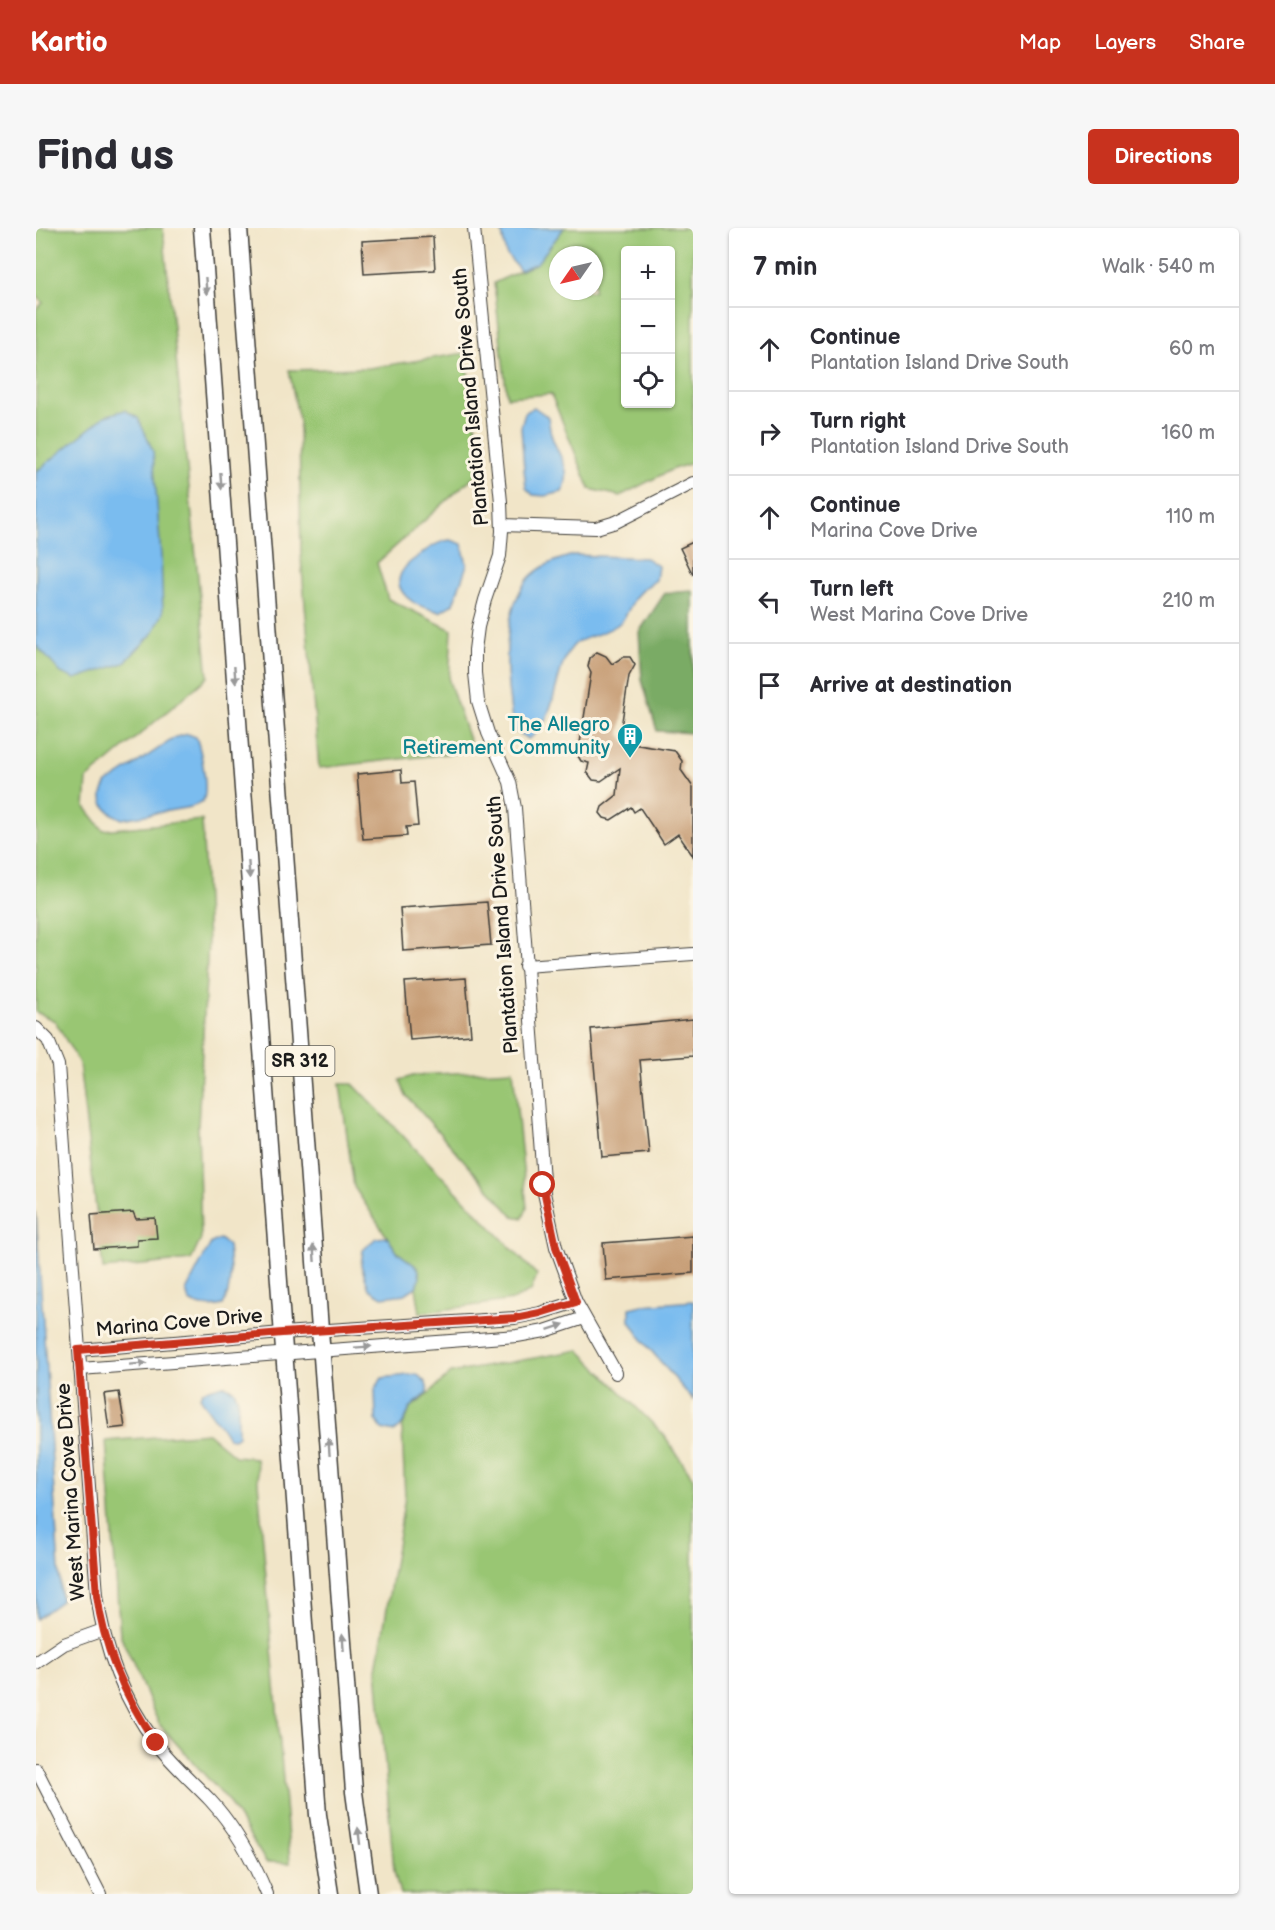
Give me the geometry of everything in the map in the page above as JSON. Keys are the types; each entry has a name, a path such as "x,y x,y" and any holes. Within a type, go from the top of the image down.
{"main road":[{"name":"SR 312","path":"202,228 318,1815 330,1894"},
{"name":"SR 312","path":"239,228 354,1792 368,1894"}],"street":[{"name":"Plantation Island Drive South","path":"474,228 502,525 500,556 478,627 475,650 478,701 488,733 510,782 515,808 525,966 544,1193 556,1247 576,1302 616,1373"},
{"path":"502,525 596,528 616,522 693,483"},
{"path":"525,966 693,954"},
{"name":"West Marina Cove Drive","path":"36,1028 48,1040 58,1065 97,1595 103,1630 114,1668 136,1714 156,1743 227,1820 245,1848 267,1894"},
{"path":"282,1333 515,1318 576,1302"},
{"path":"284,1353 517,1336 545,1331 584,1318"},
{"name":"Marina Cove Drive","path":"79,1360 282,1333"},
{"name":"Marina Cove Drive","path":"79,1360 284,1353"},
{"path":"36,1663 64,1644 103,1630"},
{"path":"36,1769 100,1894"}],"green space":[{"path":"36,228 163,228 208,677 87,779 85,807 103,830 202,820 208,942 198,1126 201,1239 191,1260 103,1269 79,1063 55,1021 36,1012 36,309 43,303 36,295"},
{"path":"564,228 693,228 693,463 673,469 620,496 590,489 551,394 507,397 494,283 537,263 549,247 549,300 603,300 603,246 550,246"},
{"path":"465,353 482,469 377,563 388,599 452,630 449,681 473,751 319,768 301,558 299,422 289,370 369,368"},
{"path":"693,591 693,733 657,731 642,680 639,632 665,593"},
{"path":"513,1070 527,1208 523,1218 513,1216 405,1094 400,1080 416,1075"},
{"path":"340,1084 353,1084 537,1275 531,1291 513,1300 420,1313 416,1287 420,1277 418,1268 397,1252 354,1187"},
{"path":"579,1350 664,1435 693,1478 693,1894 400,1894 394,1871 377,1669 405,1497 402,1428 411,1407 451,1373"},
{"path":"208,1433 235,1456 256,1458 290,1863 266,1862 228,1801 159,1724 120,1634 106,1441"}],"water":[{"path":"501,228 564,228 537,263 520,270 506,254"},
{"path":"534,407 548,417 552,437 566,470 562,492 545,496 533,495 526,488 521,427 525,413"},
{"path":"125,410 138,418 153,451 163,613 153,633 124,663 75,679 61,673 36,645 36,472 105,416"},
{"path":"451,540 462,544 467,565 453,604 440,612 422,607 401,590 399,578 401,573 410,562 429,548"},
{"path":"574,555 646,558 658,566 656,580 638,594 626,615 616,626 575,644 562,665 546,718 539,730 529,739 514,730 511,713 507,651 512,611 519,593 533,574 550,564"},
{"path":"188,734 196,737 200,751 205,779 203,801 191,807 122,819 106,809 102,795 107,783 176,737"},
{"path":"36,1212 61,1601 36,1619"},
{"path":"387,1237 397,1252 418,1268 420,1277 416,1287 405,1294 382,1297 369,1289 361,1265 363,1250 376,1238"},
{"path":"220,1239 228,1246 229,1253 230,1276 226,1298 223,1305 219,1306 197,1305 189,1301 186,1291 211,1243"},
{"path":"693,1301 693,1400 643,1341 630,1321 630,1308"},
{"path":"417,1374 426,1383 428,1392 412,1407 398,1430 394,1432 382,1429 376,1420 375,1389 382,1378"},
{"path":"223,1385 234,1390 238,1400 238,1436 234,1439 228,1438 200,1396 202,1391"}],"building":[{"path":"433,237 435,270 364,274 362,241"},
{"path":"693,542 693,575 680,548"},
{"name":"The Allegro Retirement Community","path":"597,652 606,656 612,664 623,657 630,657 635,665 629,676 620,734 626,743 675,751 682,761 681,770 693,787 693,856 678,834 664,844 640,808 634,812 631,807 611,820 604,818 600,813 602,807 617,795 620,768 601,781 593,780 587,772 589,763 581,761 578,756 591,673 588,667 590,658"},
{"path":"401,770 402,783 414,782 418,826 406,827 407,836 363,839 357,774"},
{"path":"487,902 491,945 403,951 400,908"},
{"path":"466,978 471,1035 410,1040 405,982"},
{"path":"693,1019 693,1056 640,1060 649,1153 602,1157 591,1029"},
{"path":"133,1212 136,1219 155,1218 157,1238 137,1239 137,1246 94,1249 91,1215"},
{"path":"693,1236 693,1273 606,1280 603,1243"},
{"path":"119,1392 125,1427 109,1429 104,1394"}],"place":[{"name":"The Allegro Retirement Community","path":"630,759"}],"route":[{"path":"156,1743 136,1714 122,1687 103,1630 97,1595 78,1350 282,1333 515,1318 576,1302 556,1247 543,1185"}]}
